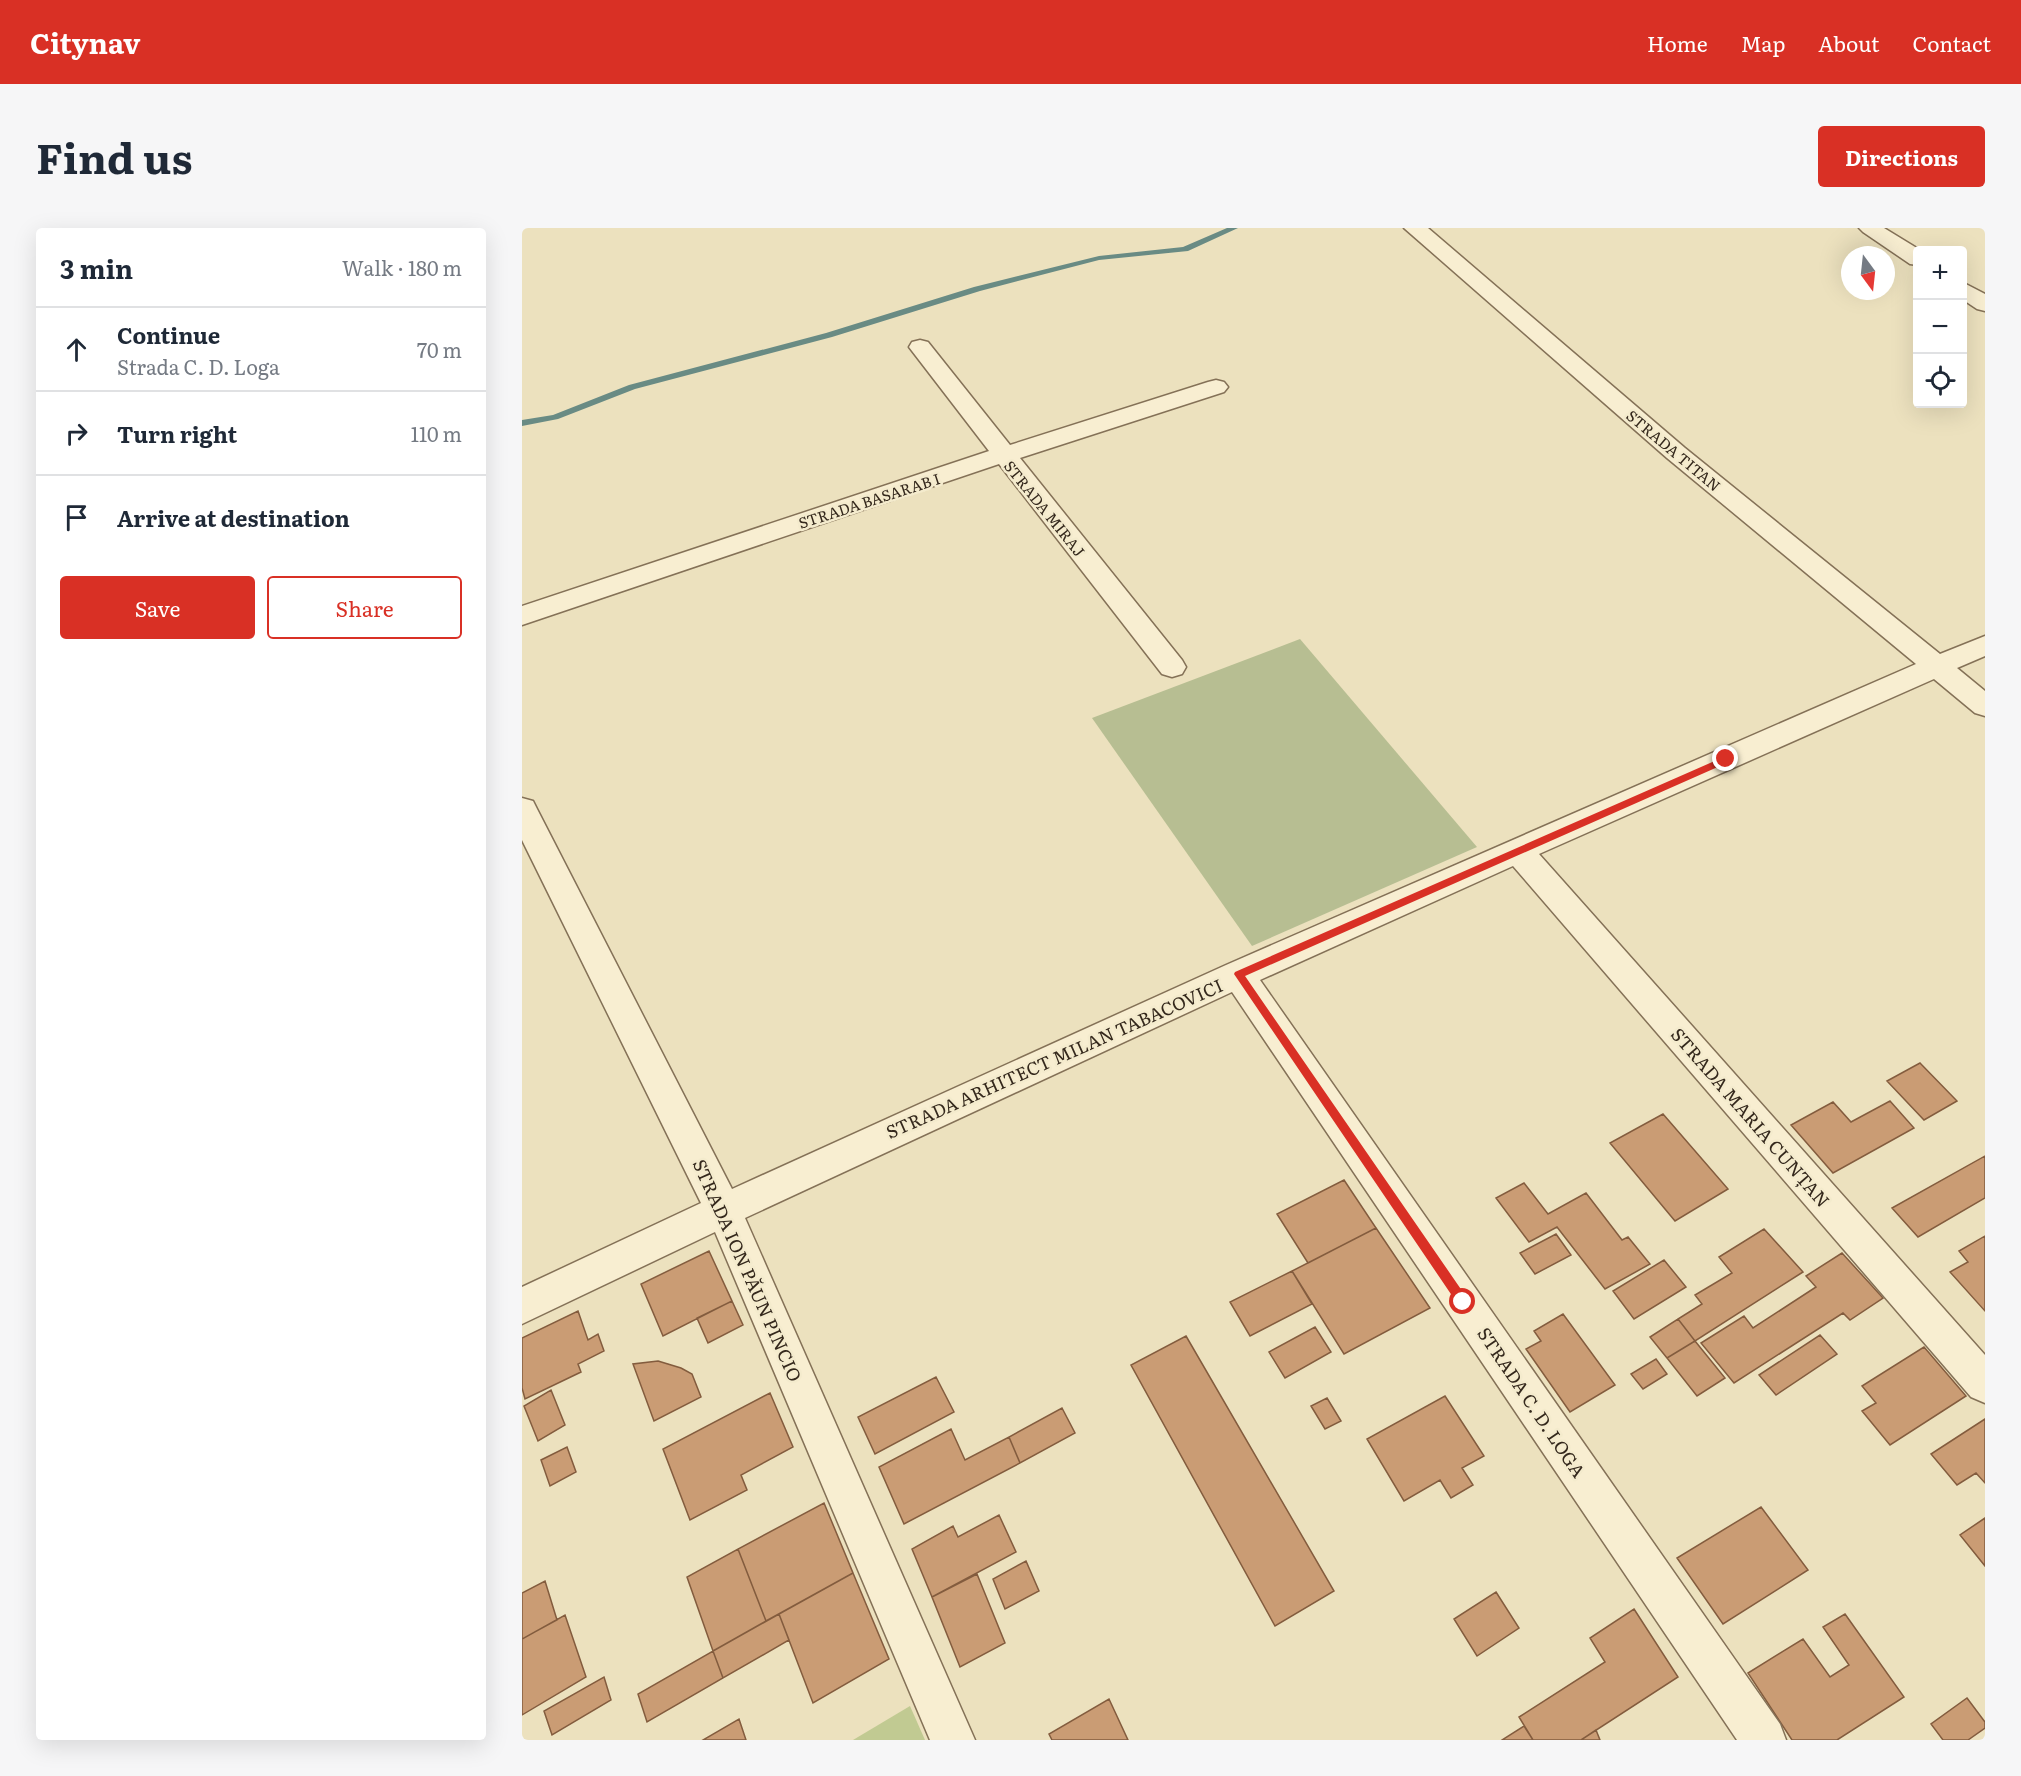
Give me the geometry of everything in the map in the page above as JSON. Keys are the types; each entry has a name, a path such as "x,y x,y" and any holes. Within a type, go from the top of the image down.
{"street":[{"name":"STRADA TITAN","path":"1415,228 1676,453 1985,706"},
{"path":"1870,228 1913,256"},
{"path":"1967,292 1985,304"},
{"name":"STRADA MIRAJ","path":"920,347 1172,667"},
{"name":"STRADA BASARAB I","path":"522,616 1003,455 1216,387"},
{"name":"STRADA ARHITECT MILAN TABACOVICI","path":"522,1306 723,1209 1238,974 1985,645"},
{"name":"STRADA ION PĂUN PINCIO","path":"522,809 723,1209 953,1740"},
{"name":"STRADA MARIA CUNȚAN","path":"1518,850 1985,1384"},
{"name":"STRADA C. D. LOGA","path":"1238,974 1764,1740"}],"green space":[{"path":"1300,639 1477,847 1252,946 1092,718"},
{"path":"910,1706 925,1740 853,1740"}],"building":[{"path":"1920,1063 1957,1101 1924,1120 1887,1081"},
{"path":"1890,1101 1914,1128 1833,1173 1791,1125 1833,1102 1851,1122"},
{"path":"1663,1114 1728,1189 1675,1221 1610,1143"},
{"path":"1985,1156 1985,1198 1918,1237 1892,1208"},
{"path":"1344,1180 1376,1228 1308,1263 1277,1214"},
{"path":"1524,1183 1548,1214 1586,1193 1622,1240 1628,1237 1650,1264 1605,1289 1557,1227 1529,1242 1496,1198"},
{"path":"1376,1228 1430,1308 1344,1354 1292,1271"},
{"path":"1764,1229 1803,1272 1695,1341 1678,1319 1702,1304 1695,1295 1732,1273 1719,1257"},
{"path":"1556,1234 1571,1255 1535,1274 1520,1253"},
{"path":"1985,1236 1985,1311 1950,1272 1968,1262 1959,1251"},
{"path":"709,1251 732,1301 663,1336 641,1284"},
{"path":"1842,1253 1883,1298 1850,1320 1843,1313 1734,1383 1701,1343 1744,1316 1753,1328 1816,1287 1806,1276"},
{"path":"1664,1260 1686,1287 1634,1319 1613,1291"},
{"path":"1292,1271 1312,1304 1250,1336 1230,1302"},
{"path":"732,1301 743,1325 708,1343 697,1318"},
{"path":"578,1311 588,1340 598,1334 604,1351 578,1364 581,1372 525,1399 522,1388 522,1338"},
{"path":"1563,1314 1615,1385 1570,1412 1526,1349 1541,1341 1534,1331"},
{"path":"1678,1319 1695,1341 1667,1358 1650,1337"},
{"path":"1315,1327 1331,1352 1285,1378 1269,1352"},
{"path":"1820,1335 1837,1354 1776,1395 1759,1375"},
{"path":"1186,1336 1334,1591 1275,1626 1131,1365"},
{"path":"1695,1341 1725,1378 1697,1396 1667,1358"},
{"path":"1924,1347 1966,1396 1890,1445 1862,1411 1876,1403 1862,1386"},
{"path":"1656,1359 1667,1374 1643,1389 1631,1374"},
{"path":"658,1361 692,1374 701,1397 654,1421 633,1364"},
{"path":"936,1377 954,1412 875,1454 858,1417"},
{"path":"551,1390 565,1425 538,1441 524,1406"},
{"path":"770,1393 793,1447 741,1475 747,1490 690,1520 663,1449"},
{"path":"1445,1396 1484,1456 1462,1468 1473,1485 1451,1498 1440,1480 1404,1501 1367,1439"},
{"path":"1327,1398 1341,1421 1325,1429 1311,1406"},
{"path":"1062,1408 1075,1433 1020,1463 1009,1437"},
{"path":"1985,1419 1985,1483 1976,1473 1957,1485 1931,1454"},
{"path":"951,1429 965,1460 1009,1437 1020,1463 904,1524 879,1467"},
{"path":"567,1447 576,1472 550,1486 541,1460"},
{"path":"824,1503 853,1573 766,1621 738,1549"},
{"path":"1761,1507 1808,1570 1723,1624 1677,1558"},
{"path":"999,1515 1016,1552 932,1597 912,1549 953,1526 958,1537"},
{"path":"1985,1518 1985,1566 1960,1535"},
{"path":"738,1549 766,1621 713,1651 687,1577"},
{"path":"1026,1561 1039,1591 1005,1609 993,1579"},
{"path":"853,1573 889,1659 813,1703 779,1614"},
{"path":"977,1574 1005,1643 960,1667 932,1597"},
{"path":"545,1581 557,1620 522,1639 522,1593"},
{"path":"1496,1592 1519,1628 1477,1656 1454,1619"},
{"path":"1634,1609 1678,1677 1581,1740 1533,1740 1519,1717 1605,1662 1590,1638"},
{"path":"779,1614 789,1640 723,1678 713,1651"},
{"path":"1845,1614 1904,1697 1837,1740 1792,1740 1748,1673 1803,1639 1830,1677 1849,1665 1823,1627"},
{"path":"565,1615 586,1677 522,1715 522,1639"},
{"path":"713,1651 723,1678 647,1722 638,1694"},
{"path":"604,1677 611,1700 552,1735 544,1711"},
{"path":"1967,1698 1985,1722 1985,1728 1968,1740 1943,1740 1931,1724"},
{"path":"1109,1699 1128,1740 1052,1740 1049,1734"},
{"path":"739,1719 746,1740 703,1740"},
{"path":"1524,1726 1533,1740 1502,1740"},
{"path":"1596,1730 1600,1740 1581,1740"}],"waterway":[{"path":"522,423 555,417 632,387 829,335 977,289 1099,258 1185,249 1234,228"}],"route":[{"path":"1463,1302 1238,974 1726,759"}]}
